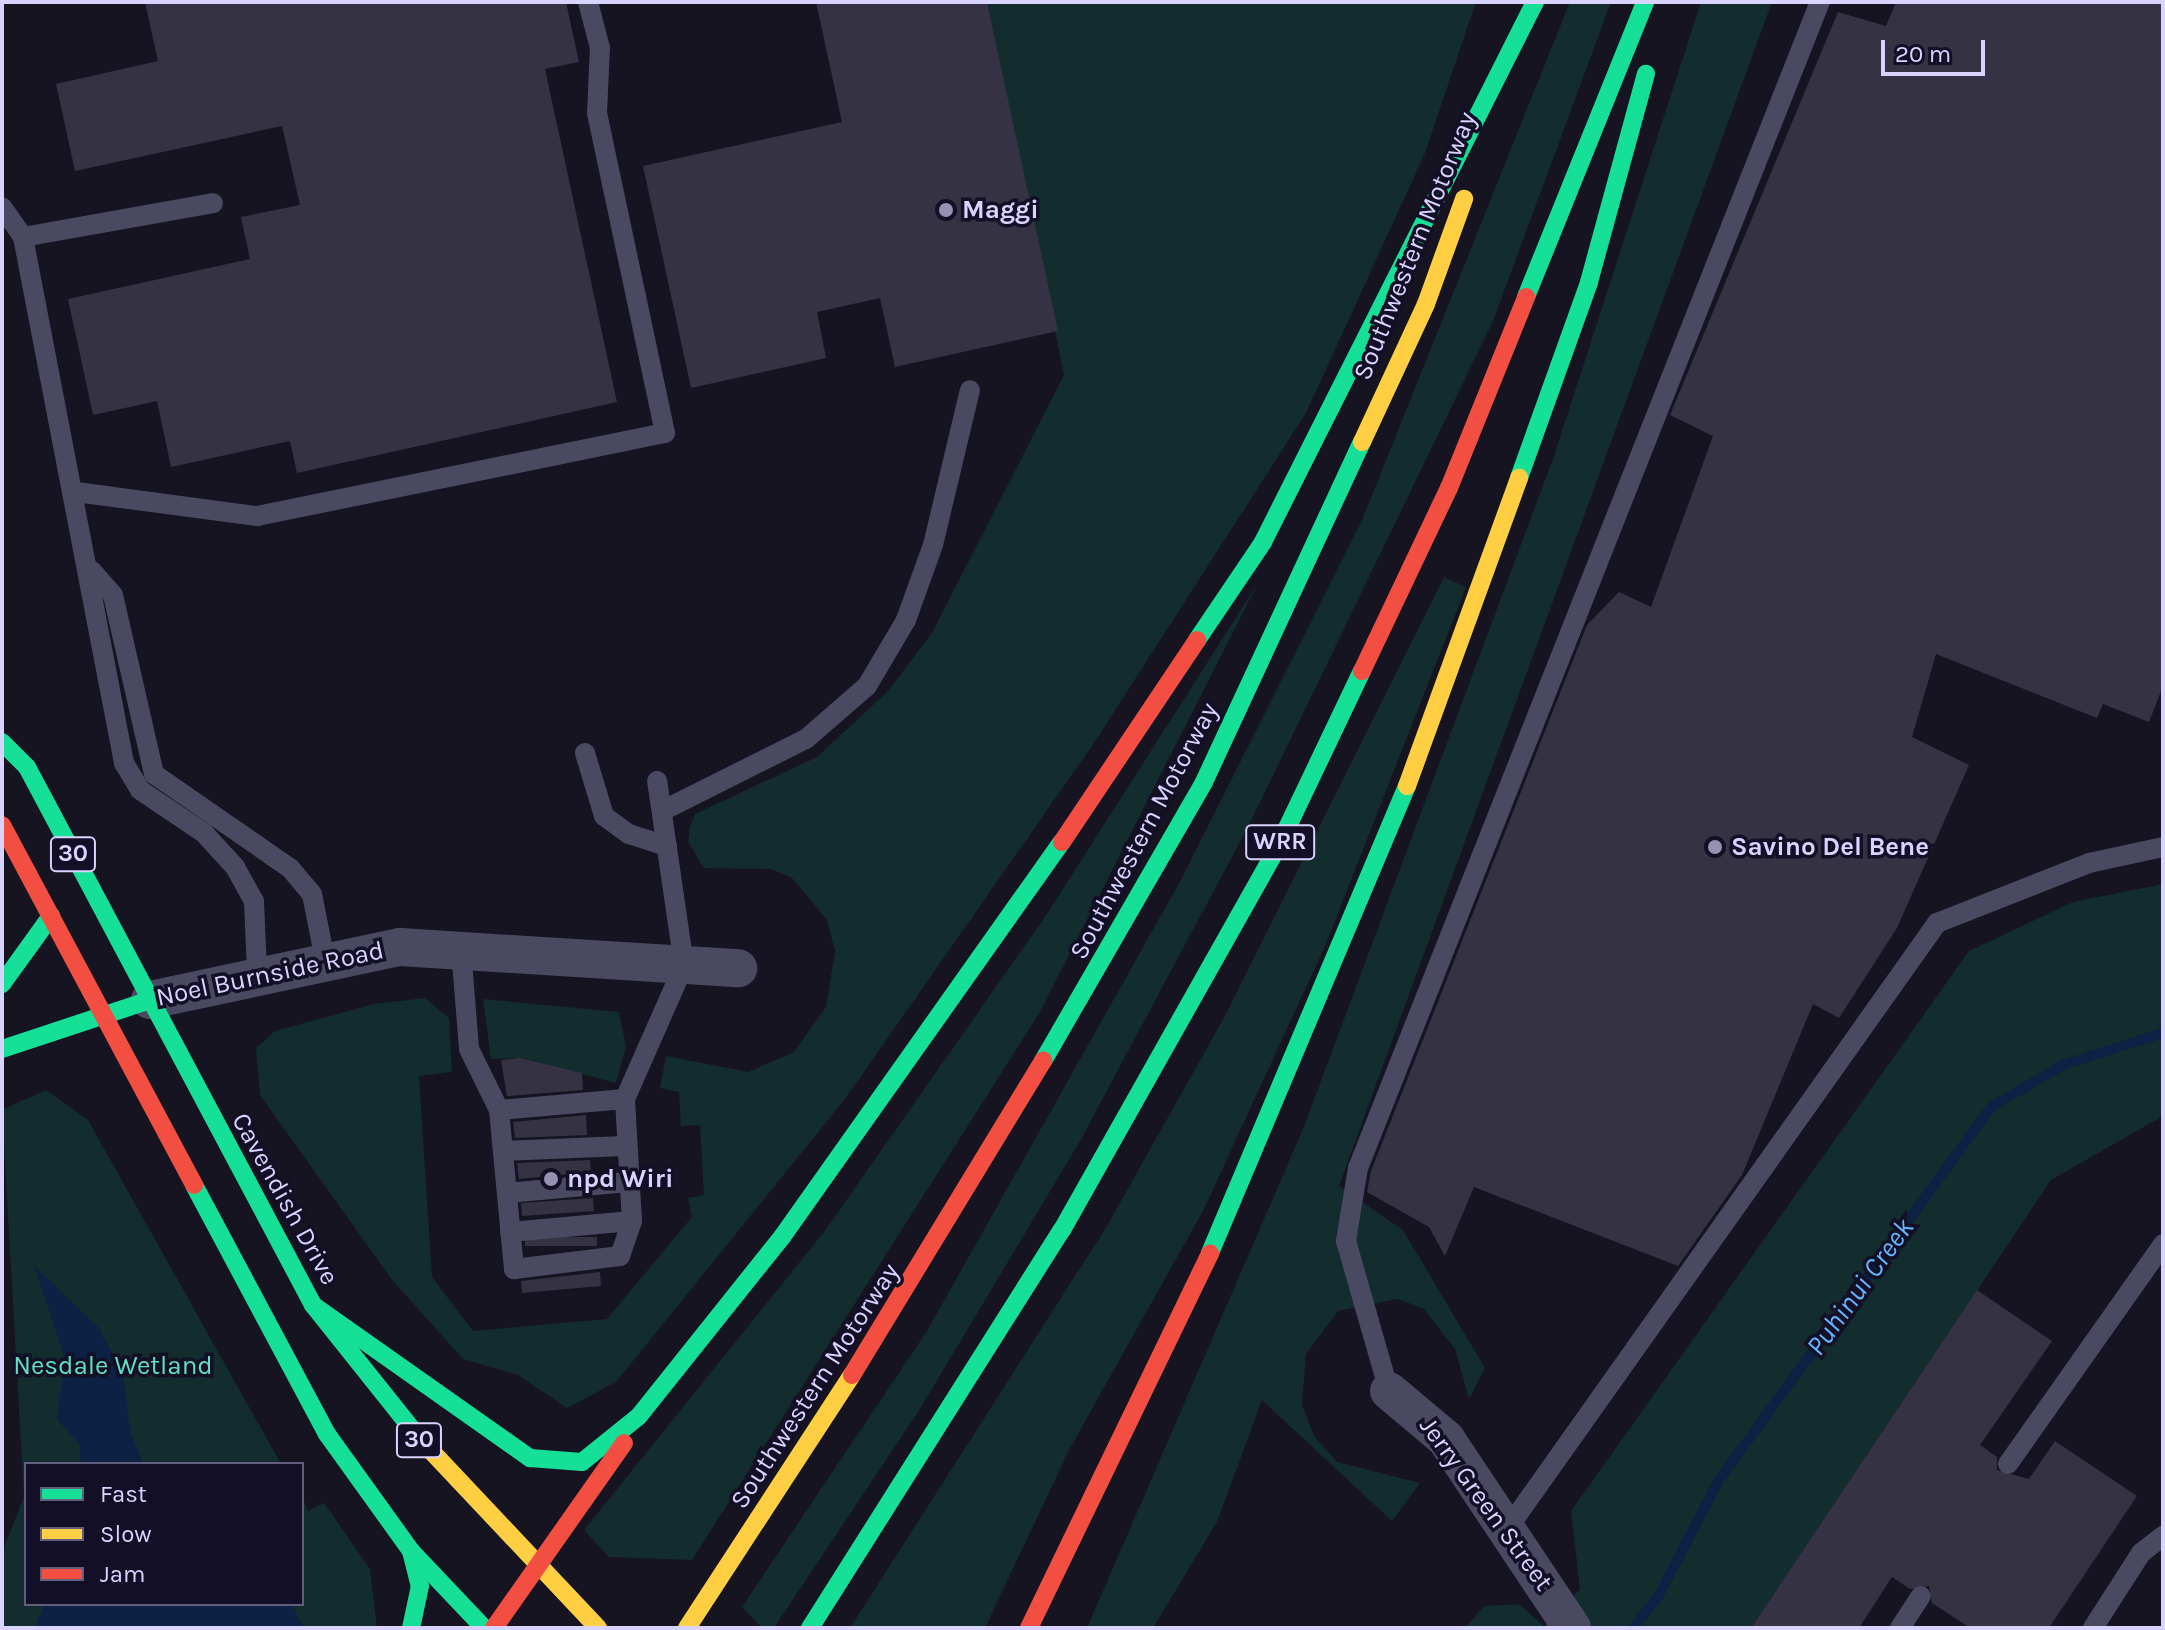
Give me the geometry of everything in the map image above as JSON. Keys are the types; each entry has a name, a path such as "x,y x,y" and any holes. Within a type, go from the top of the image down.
{"main road":[{"path":"494,1628 639,1416 782,1237 974,973 1263,542 1536,2"},
{"name":"Southwestern Motorway","path":"687,1628 931,1255 1204,782 1426,304 1536,2"},
{"name":"WRR","path":"810,1628 1062,1230 1278,847 1449,488 1645,2"},
{"path":"1029,1628 1075,1543 1251,1168 1431,727 1589,282 1662,2"},
{"name":"Cavendish Drive","path":"2,742 27,767 313,1305 383,1400 598,1628"},
{"name":"30","path":"2,825 100,1014 327,1434 411,1551 484,1628"},
{"path":"2,984 51,916"},
{"name":"Noel Burnside Road","path":"2,1049 100,1014 150,1000"},
{"path":"313,1305 530,1458 582,1462 639,1416"},
{"path":"1072,1592 1075,1543"},
{"path":"411,1551 420,1586 411,1628"}],"street":[{"name":"Noel Burnside Road","path":"150,1000 257,974 400,947 738,968"},
{"name":"Jerry Green Street","path":"1389,1391 1431,1421 1508,1528 1566,1618"}],"lane":[{"path":"76,492 257,516 665,433 597,113 600,48 588,2"},
{"path":"1389,1391 1346,1241 1358,1168 1820,2"},
{"path":"23,237 213,203"},
{"path":"2,207 23,237 92,571 90,596 124,763 140,790 204,833 235,867 254,901 257,974"},
{"path":"662,811 806,739 867,686 906,620 933,545 970,390"},
{"path":"92,571 113,595 154,774 290,868 312,894 325,960"},
{"path":"585,753 604,816 629,834 667,846"},
{"path":"461,949 469,1049 499,1110 514,1269 620,1256 632,1221 624,1146 625,1099 684,965 657,781"},
{"path":"1508,1528 1937,923 2089,863 2163,847"},
{"path":"499,1110 625,1099"},
{"path":"504,1151 624,1146"},
{"path":"507,1193 627,1182"},
{"path":"510,1232 632,1221"},
{"path":"2008,1464 2163,1244"},
{"path":"2093,1628 2141,1553 2163,1536"},
{"path":"1900,1628 1921,1596"}],"green space":[{"path":"987,2 1476,2 1425,153 1306,413 1096,740 845,1099 616,1382 567,1408 518,1375 463,1359 393,1281 260,1095 256,1048 275,1031 374,1004 425,998 449,1018 452,1072 419,1076 432,1277 473,1331 607,1319 692,1217 688,1198 704,1195 700,1125 681,1126 679,1092 660,1088 666,1056 748,1072 794,1052 826,1007 835,951 827,920 792,878 771,869 704,868 688,842 695,814 817,757 888,691 932,633 1064,375"},
{"path":"1570,2 1611,2 1493,321 1249,825 1080,1141 920,1409 774,1628 762,1628 742,1607 927,1331 1182,878 1362,520"},
{"path":"1701,2 1772,2 1339,1186 1403,1230 1485,1368 1469,1399 1455,1349 1424,1309 1398,1299 1338,1311 1306,1354 1302,1405 1314,1436 1337,1462 1420,1483 1392,1521 1262,1400 1217,1522 1153,1628 1087,1628 1303,1129 1554,456"},
{"path":"1444,577 1466,587 1326,944 1204,1209 1069,1450 985,1628 850,1628 1107,1226 1226,1014"},
{"path":"1258,583 1040,1012 692,1560 609,1557 584,1530 824,1232 1047,914"},
{"path":"2163,884 2163,1116 2051,1180 1751,1628 1465,1628 1484,1606 1519,1604 1544,1626 1580,1589 1571,1511 1969,951 2073,902"},
{"path":"483,999 619,1012 626,1046 616,1083 520,1058 491,1059"},
{"name":"Nesdale Wetland","path":"46,1090 88,1120 280,1462 24,1462 24,1497 2,1110"},
{"name":"Nesdale Wetland","path":"24,1497 24,1606 304,1606 304,1501 308,1511 324,1503 370,1569 377,1628 2,1628 2,1552"}],"water":[{"path":"34,1266 99,1328 123,1374 130,1430 142,1462 81,1462 79,1444 57,1419 65,1358"},
{"path":"43,1606 293,1606 302,1626 35,1628"}],"building":[{"path":"145,2 566,2 579,62 545,69 617,402 297,473 290,441 171,467 157,401 93,415 68,299 250,259 241,217 300,205 282,126 75,171 56,84 158,61"},
{"path":"816,2 987,2 1058,331 895,367 880,298 817,312 826,358 691,388 643,166 842,122"},
{"path":"1896,2 2163,2 2163,686 2149,722 2103,704 2097,718 1936,654 1912,737 1969,765 1897,928 1839,1018 1813,1004 1742,1175 1678,1266 1474,1187 1445,1256 1429,1227 1367,1192 1371,1171 1587,625 1619,592 1651,607 1713,436 1670,415 1838,12 1886,26"},
{"path":"520,1058 582,1073 583,1090 507,1096 501,1060"},
{"path":"586,1115 587,1135 515,1138 513,1122"},
{"path":"590,1160 591,1172 519,1179 517,1163"},
{"path":"593,1198 594,1211 522,1216 521,1203"},
{"path":"525,1237 597,1237 597,1246 525,1246"},
{"path":"600,1272 601,1286 522,1293 521,1281"},
{"path":"1977,1290 2052,1341 1980,1445 1997,1457 1997,1470 2029,1479 2055,1441 2137,1496 2049,1628 1970,1628 1932,1603 1929,1586 1910,1589 1892,1577 1859,1628 1751,1628"}],"waterway":[{"name":"Puhinui Creek","path":"1633,1628 1658,1597 1719,1480 1991,1107 2063,1065 2163,1033"}],"traffic: fast":[{"path":"1197,640 1263,542 1535,2"},
{"path":"1526,297 1645,2"},
{"path":"1519,478 1589,282 1646,74"},
{"path":"1043,1061 1204,782 1362,442"},
{"path":"810,1628 1062,1230 1278,847 1362,671"},
{"path":"2,742 27,767 313,1305 419,1438"},
{"path":"1210,1253 1407,786"},
{"path":"313,1305 530,1458 582,1462 639,1416 782,1237 1062,842"},
{"path":"2,984 51,916"},
{"path":"2,1049 150,1000"},
{"path":"194,1185 327,1434 411,1551 484,1628"},
{"path":"411,1551 420,1586 411,1628"}],"traffic: slow":[{"path":"1362,442 1426,304 1464,199"},
{"path":"1407,786 1519,478"},
{"path":"687,1628 852,1375"},
{"path":"419,1438 598,1628"}],"traffic: jam":[{"path":"1362,671 1449,488 1526,297"},
{"path":"1062,842 1197,640"},
{"path":"2,825 194,1185"},
{"path":"852,1375 1043,1061"},
{"path":"1029,1628 1210,1253"},
{"path":"494,1628 624,1443"}],"place":[{"name":"Maggi","path":"946,210"},
{"name":"Savino Del Bene","path":"1715,847"},
{"name":"npd Wiri","path":"551,1179"}]}
